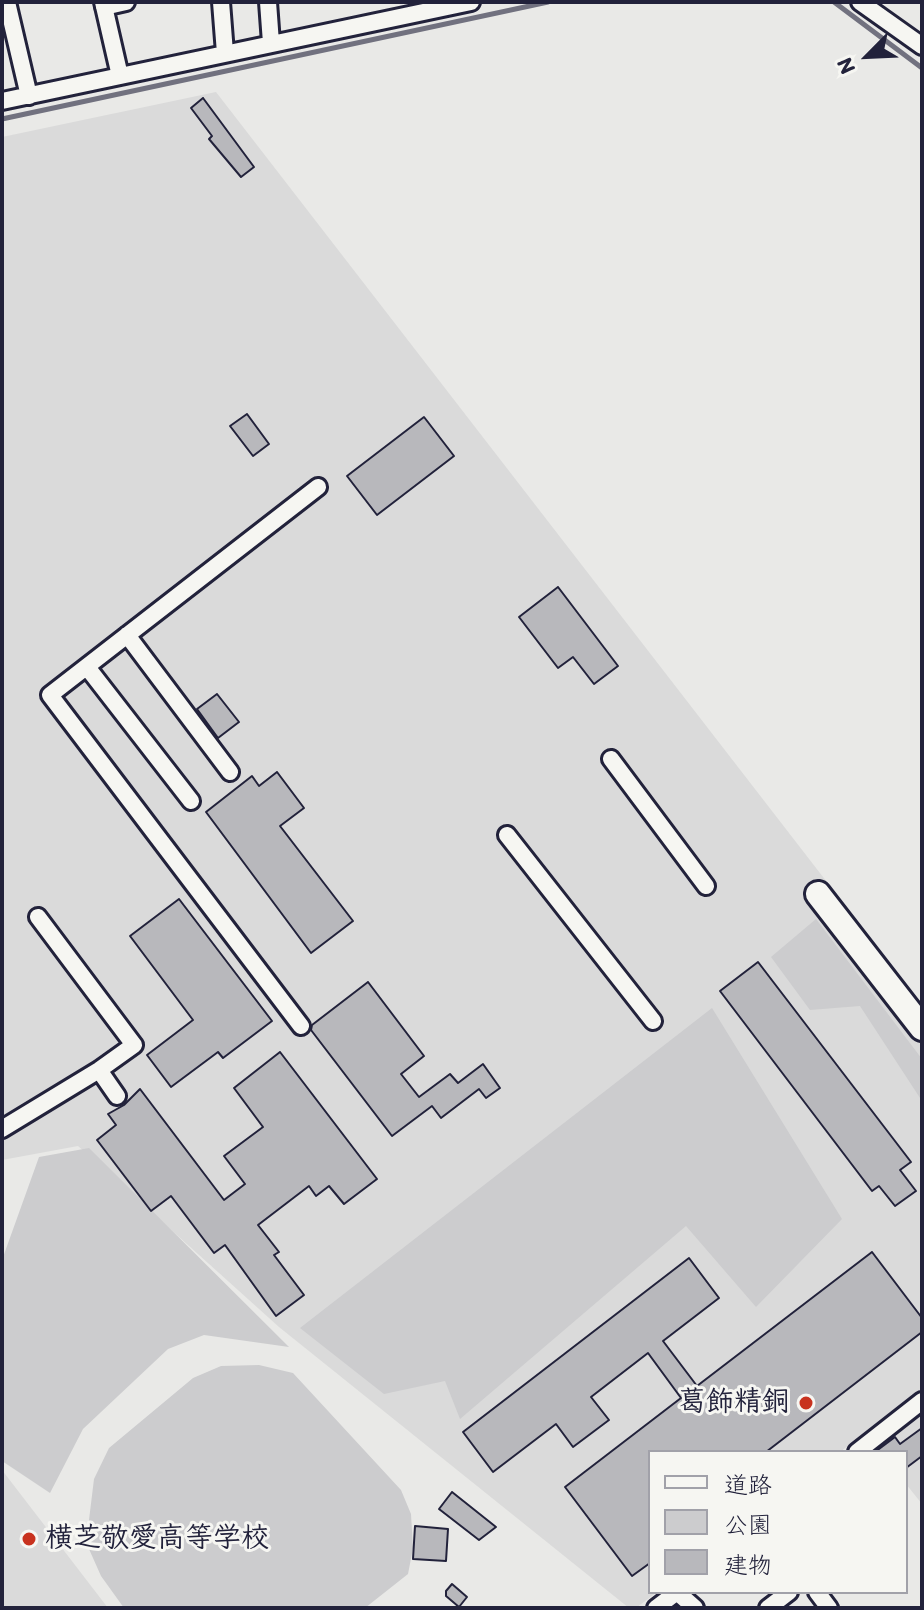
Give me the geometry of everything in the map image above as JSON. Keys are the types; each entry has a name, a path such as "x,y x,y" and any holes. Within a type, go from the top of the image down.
{"street":[{"path":"7,2 29,96"},
{"path":"120,76 103,4 126,2"},
{"path":"221,2 225,53"},
{"path":"268,2 271,43"},
{"path":"2,101 471,2"},
{"path":"860,2 922,46"},
{"path":"301,1026 50,695 318,487"},
{"path":"127,635 230,772"},
{"path":"87,667 191,801"},
{"path":"611,759 706,886"},
{"path":"507,835 653,1021"},
{"path":"818,894 922,1028"},
{"path":"2,1129 134,1045 38,917"},
{"path":"99,1070 117,1096"},
{"path":"860,1450 922,1401"},
{"path":"656,1608 674,1594"},
{"path":"679,1594 695,1608"},
{"path":"768,1608 786,1594"}],"shaded area":[{"path":"216,92 922,1005 922,1504 908,1486 908,1450 880,1450 866,1432 843,1450 648,1450 648,1594 654,1594 636,1608 629,1608 279,1327 78,1146 2,1160 2,137"},
{"name":"横芝敬愛高等学校","path":"2,1470 108,1608 2,1608"}],"green space":[{"path":"816,919 922,1059 922,1101 860,1006 810,1010 771,957"},
{"path":"712,1008 842,1219 756,1307 686,1226 460,1419 445,1381 384,1394 300,1328"},
{"path":"89,1148 289,1347 204,1335 168,1349 83,1429 50,1493 2,1461 2,1260 39,1157"},
{"path":"259,1365 293,1373 401,1490 411,1514 413,1548 408,1574 365,1608 124,1608 101,1576 89,1549 88,1528 94,1479 109,1448 193,1378 221,1366"}],"building":[{"path":"203,98 254,167 241,177 209,139 212,136 191,108"},
{"path":"247,414 269,444 253,456 230,426"},
{"path":"424,417 454,456 377,515 347,476"},
{"path":"558,587 618,666 594,684 573,657 558,668 519,617"},
{"path":"217,694 239,722 218,738 197,709"},
{"path":"277,772 304,808 280,826 353,921 311,953 206,812 252,776 259,786"},
{"path":"179,899 272,1021 223,1058 218,1052 171,1087 147,1055 193,1020 130,936"},
{"path":"758,962 911,1162 900,1170 916,1191 895,1206 879,1186 872,1191 720,991"},
{"path":"368,982 424,1056 401,1074 419,1097 450,1074 458,1083 483,1064 500,1088 486,1098 479,1089 441,1118 432,1106 392,1136 311,1030 312,1025"},
{"path":"280,1052 377,1179 344,1204 329,1186 316,1196 309,1186 258,1225 279,1252 274,1255 304,1295 276,1316 225,1245 214,1253 171,1196 151,1211 97,1140 116,1125 108,1114 124,1105 140,1089 224,1200 245,1184 224,1156 263,1127 234,1088"},
{"path":"872,1252 922,1318 922,1332 769,1450 648,1450 648,1564 632,1576 565,1487 681,1398 648,1353 591,1397 609,1420 573,1447 556,1424 493,1472 463,1432 689,1258 719,1298 663,1341 697,1386"},
{"path":"922,1428 922,1456 908,1466 908,1450 878,1450 895,1437 900,1444"},
{"path":"452,1492 496,1527 479,1540 439,1509"},
{"path":"415,1526 448,1529 446,1561 413,1559"},
{"path":"452,1584 467,1597 459,1607 446,1596"}],"waterway":[{"path":"2,119 548,2"},
{"path":"834,2 922,68"}],"place":[{"name":"葛飾精銅","path":"806,1403"},
{"name":"横芝敬愛高等学校","path":"29,1539"}]}
